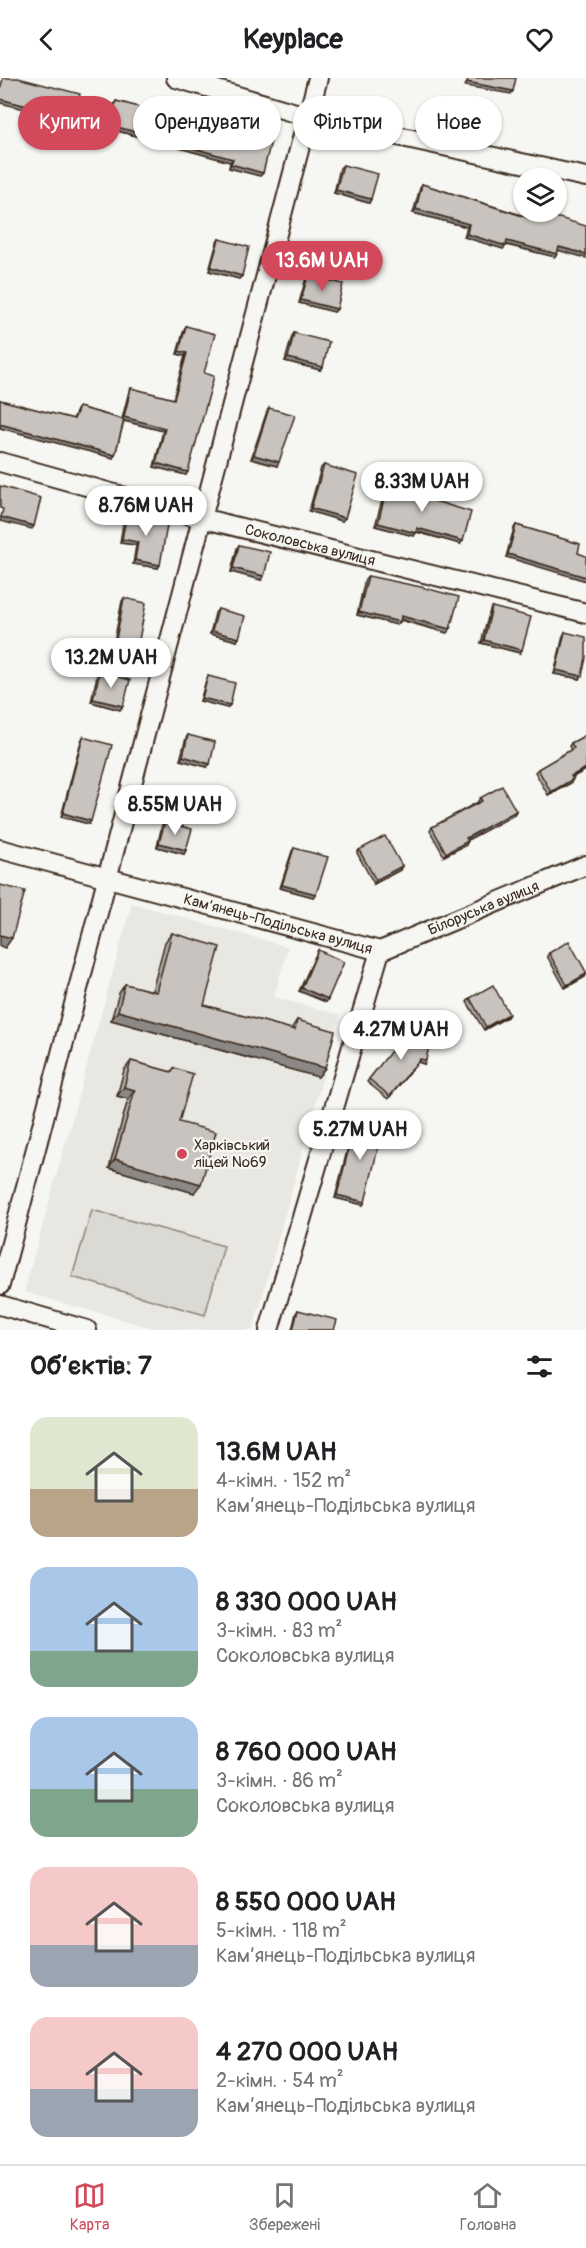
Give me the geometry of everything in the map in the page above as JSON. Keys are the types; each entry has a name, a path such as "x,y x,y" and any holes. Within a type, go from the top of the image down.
{"street":[{"path":"176,78 293,112"},
{"path":"312,96 318,78"},
{"path":"403,137 586,177"},
{"path":"0,1285 297,150"},
{"name":"Соколовська вулиця","path":"0,462 201,518 586,613"},
{"name":"Кам’янець-Подільська вулиця","path":"0,849 380,951 269,1330"},
{"name":"Білоруська вулиця","path":"380,951 586,865"},
{"path":"0,1305 87,1330"}],"shaded area":[{"name":"Харківський ліцей №69","path":"132,903 288,947 274,997 340,1015 253,1330 159,1330 24,1292"},
{"path":"92,1210 224,1246 205,1315 72,1277"}],"building":[{"path":"3,78 18,78 80,94 80,96 18,96 18,104 0,99"},
{"path":"468,78 516,78 513,91 467,82"},
{"path":"121,102 133,105 133,131 121,128"},
{"path":"200,150 269,150 263,173 231,164 233,159"},
{"path":"343,165 378,174 371,199 336,190"},
{"path":"422,184 513,213 513,222 567,220 586,226 586,254 559,247 557,254 507,241 506,246 467,234 469,224 416,209"},
{"path":"219,239 249,247 242,276 211,267"},
{"path":"308,275 343,284 337,309 301,300"},
{"path":"186,326 215,334 204,373 214,376 188,472 156,463 165,428 124,417 131,388 174,399 187,353 179,351"},
{"path":"294,333 329,342 323,367 288,358"},
{"path":"0,400 74,419 79,407 124,420 115,455 0,424"},
{"path":"269,408 295,415 279,462 254,455"},
{"path":"324,465 358,475 345,518 311,508"},
{"path":"388,483 427,493 425,498 471,512 463,541 417,528 416,533 378,523"},
{"path":"0,486 41,498 34,526 1,517 3,509 0,508"},
{"path":"127,513 168,520 160,565 135,560 138,542 122,539"},
{"path":"516,525 580,544 578,553 586,556 586,577 508,554"},
{"path":"239,545 270,552 264,576 233,568"},
{"path":"368,576 459,597 450,629 401,616 400,622 359,612"},
{"path":"124,598 146,603 138,645 116,639"},
{"path":"492,607 531,617 522,650 484,640"},
{"path":"218,609 245,616 239,638 212,631"},
{"path":"565,632 586,637 586,658 582,676 556,670"},
{"path":"100,672 130,680 123,706 93,699"},
{"path":"208,676 235,683 230,705 202,698"},
{"path":"188,735 215,742 210,764 183,756"},
{"path":"586,735 586,768 571,776 573,779 551,792 538,769 574,748 571,743"},
{"path":"83,737 112,745 91,821 63,813"},
{"path":"502,786 516,811 466,838 468,841 446,853 432,827 482,801 480,798"},
{"path":"165,822 192,829 186,850 159,843"},
{"path":"385,836 402,866 376,880 359,850"},
{"path":"294,848 328,857 316,894 282,885"},
{"path":"0,885 25,891 12,938 0,935"},
{"path":"172,933 220,947 204,1005 295,1030 297,1020 335,1031 325,1068 118,1011 125,984 156,992"},
{"path":"569,941 586,974 567,985 549,953"},
{"path":"318,950 344,962 328,999 302,988"},
{"path":"493,985 509,1014 486,1027 470,998"},
{"path":"399,1030 431,1037 426,1060 420,1059 390,1096 369,1079 396,1045"},
{"path":"131,1061 172,1072 174,1068 193,1074 179,1122 216,1132 201,1184 115,1159 135,1090 124,1087"},
{"path":"356,1120 383,1127 365,1202 337,1195"},
{"path":"298,1310 337,1320 334,1330 293,1330"}],"place":[{"name":"Харківський ліцей №69","path":"182,1154"}]}
